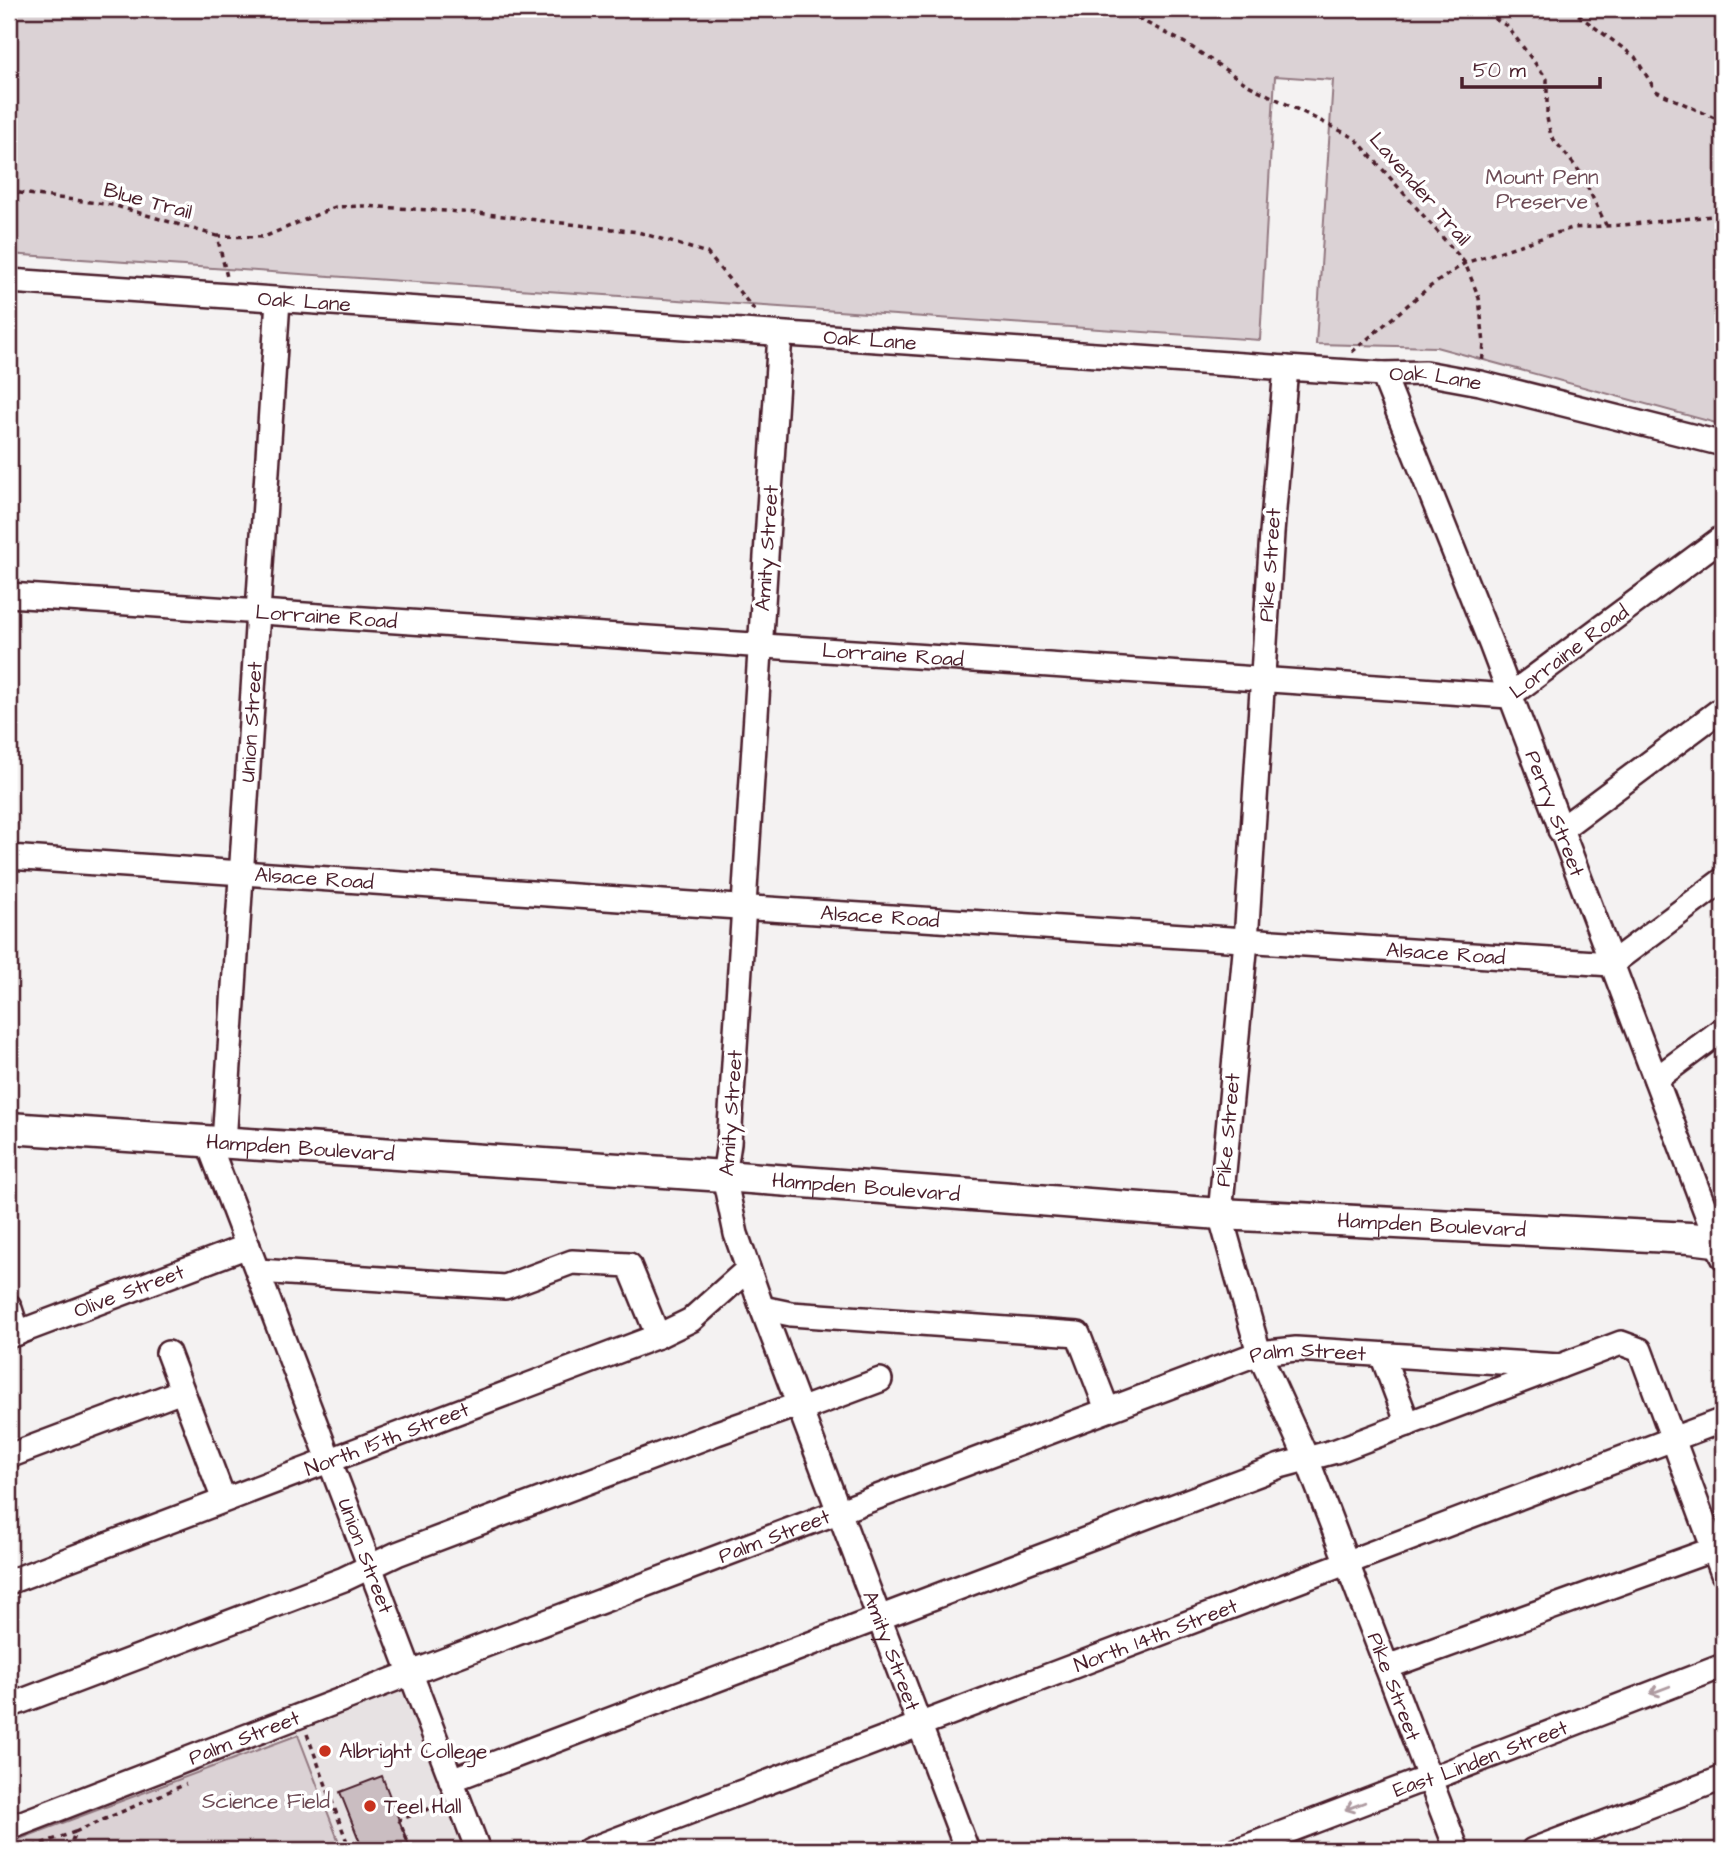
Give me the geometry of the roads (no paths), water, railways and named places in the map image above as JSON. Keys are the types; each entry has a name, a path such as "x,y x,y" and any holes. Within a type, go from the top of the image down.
{"main road":[{"name":"Hampden Boulevard","path":"9,1128 1721,1247"}],"street":[{"name":"Oak Lane","path":"9,281 1286,368 1383,374 1425,373 1480,383 1723,444"},
{"name":"Union Street","path":"278,300 242,873 216,1143 248,1247 478,1850"},
{"name":"Amity Street","path":"774,334 761,647 729,1143 724,1176 736,1234 798,1408 967,1850"},
{"name":"Pike Street","path":"1286,368 1262,680 1246,941 1220,1214 1259,1353 1307,1459 1457,1850"},
{"name":"Perry Street","path":"1383,374 1721,1247"},
{"name":"Lorraine Road","path":"9,595 1509,696 1723,537"},
{"path":"1560,830 1723,708"},
{"name":"Alsace Road","path":"9,857 1612,964"},
{"path":"1612,964 1723,880"},
{"path":"1656,1079 1723,1029"},
{"name":"Olive Street","path":"13,1335 248,1247"},
{"path":"258,1271 505,1286 572,1262 629,1265 658,1335"},
{"name":"North 15th Street","path":"9,1582 658,1335 691,1320 748,1269"},
{"path":"9,1306 13,1335"},
{"path":"762,1308 791,1314 1078,1334 1107,1409"},
{"path":"452,1780 1280,1466 1336,1451 1621,1343 1640,1350 1723,1574"},
{"name":"Palm Street","path":"9,1828 1259,1353 1296,1349 1560,1366"},
{"path":"168,1353 224,1500"},
{"path":"1382,1355 1408,1424"},
{"path":"9,1706 344,1579 397,1554 704,1437 880,1380"},
{"path":"9,1456 182,1391"},
{"name":"North 14th Street","path":"589,1850 1723,1420"},
{"path":"1387,1667 1714,1549"},
{"name":"East Linden Street","path":"1238,1850 1723,1665"},
{"path":"1533,1850 1723,1778"}],"place":[{"name":"Albright College","path":"325,1751"},
{"name":"Teel Hall","path":"370,1806"}],"park label":[{"name":"Mount Penn Preserve","path":"1542,189"},
{"name":"Science Field","path":"266,1801"}]}
